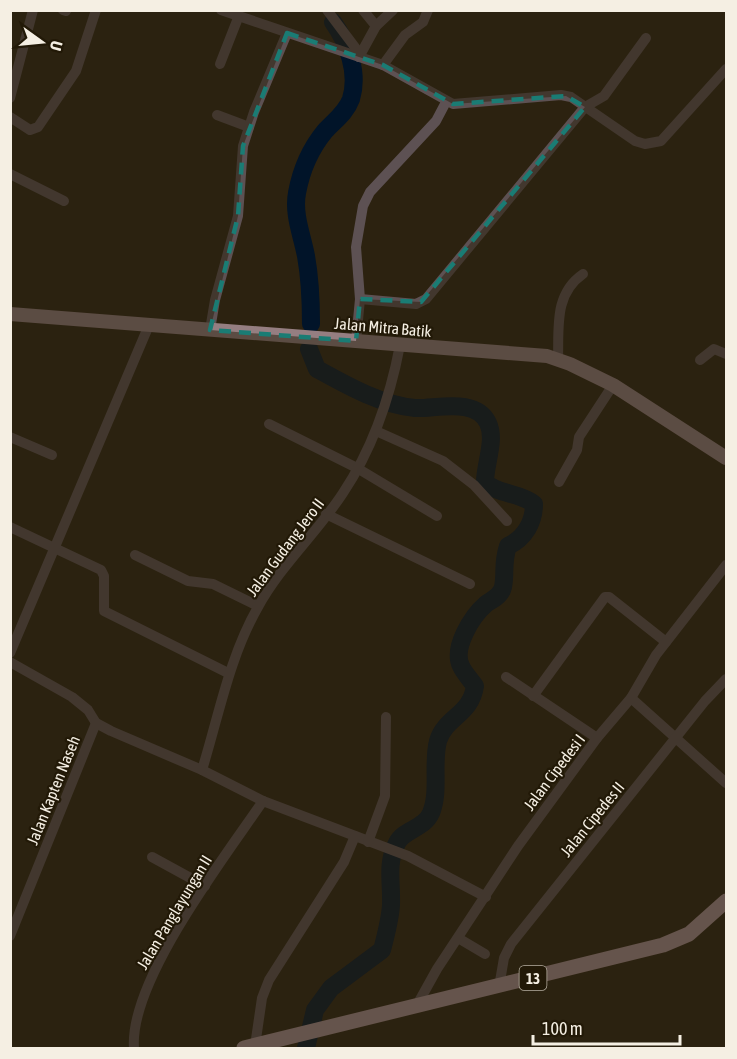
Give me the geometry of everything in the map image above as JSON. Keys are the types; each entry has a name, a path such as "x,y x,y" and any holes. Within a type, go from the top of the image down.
{"highway":[{"name":"13","path":"249,1047 663,945 689,934 726,901"}],"main road":[{"name":"Jalan Mitra Batik","path":"10,314 534,354 558,359 613,385 726,458"}],"street":[{"path":"10,98 33,10"},
{"path":"10,117 30,130 38,127 76,71 96,10"},
{"path":"221,10 238,18 383,65 446,102 453,104 561,95 571,97 634,141 654,144 661,141 726,69"},
{"path":"327,10 353,55"},
{"path":"363,10 376,26"},
{"path":"353,55 376,26 393,10"},
{"path":"383,65 405,35 423,22 428,10"},
{"path":"220,64 238,18"},
{"path":"210,330 215,300 238,216 243,146 287,33"},
{"path":"360,298 416,304 426,298 585,107 604,96 646,38"},
{"path":"356,341 360,298 356,247 363,206 370,192 436,121 446,102"},
{"path":"217,115 249,127"},
{"path":"10,174 64,201"},
{"path":"558,359 561,300 569,285 583,274"},
{"path":"10,653 149,326"},
{"name":"Jalan Gudang Jero II","path":"202,770 228,673 258,606 280,572 343,493 357,468 386,407 399,345"},
{"path":"699,360 714,349 726,354"},
{"path":"559,482 577,450 579,437 613,385"},
{"path":"269,424 357,468 436,516"},
{"path":"376,431 421,449 451,466 474,485 507,521"},
{"path":"10,437 52,455"},
{"path":"326,514 470,584"},
{"path":"10,527 101,570 104,576 104,611 228,673"},
{"path":"135,555 188,581 213,584 258,606"},
{"name":"Jalan Cipedesi I","path":"417,1005 518,846 597,738 631,698 666,642 726,565"},
{"path":"533,696 605,597 609,597 666,642"},
{"name":"Jalan Kapten Naseh","path":"10,662 72,697 88,710 96,723 202,770 263,801 408,856 486,897"},
{"path":"506,677 597,738"},
{"name":"Jalan Cipedes II","path":"499,987 504,958 511,944 676,737 726,679"},
{"path":"631,698 726,783"},
{"path":"369,842 384,801 386,717"},
{"name":"Jalan Kapten Naseh","path":"10,936 96,723"},
{"name":"Jalan Panglayungan II","path":"134,1048 135,1026 148,982 205,886 263,801"},
{"path":"249,1047 269,980 344,862 356,836"},
{"path":"153,857 205,886"},
{"path":"458,938 485,954"}],"highlighted area":[{"path":"287,33 383,65 453,104 566,96 585,107 421,302 360,299 356,341 210,330 238,216 243,146"}],"waterway":[{"path":"311,324 306,256 297,217 297,193 311,152 351,99 354,79 351,59 333,22"},
{"path":"306,1048 315,1010 331,988 382,950 388,928 391,866 394,851 400,838 424,822 431,813 435,796 438,741 446,726 463,710 473,696 475,686 462,669 459,659 461,642 475,616 502,590 508,546 524,534 532,517 534,504 522,497 496,489 485,482 491,437 488,423 482,415 465,407 415,408 377,399 317,369 309,349"}]}
